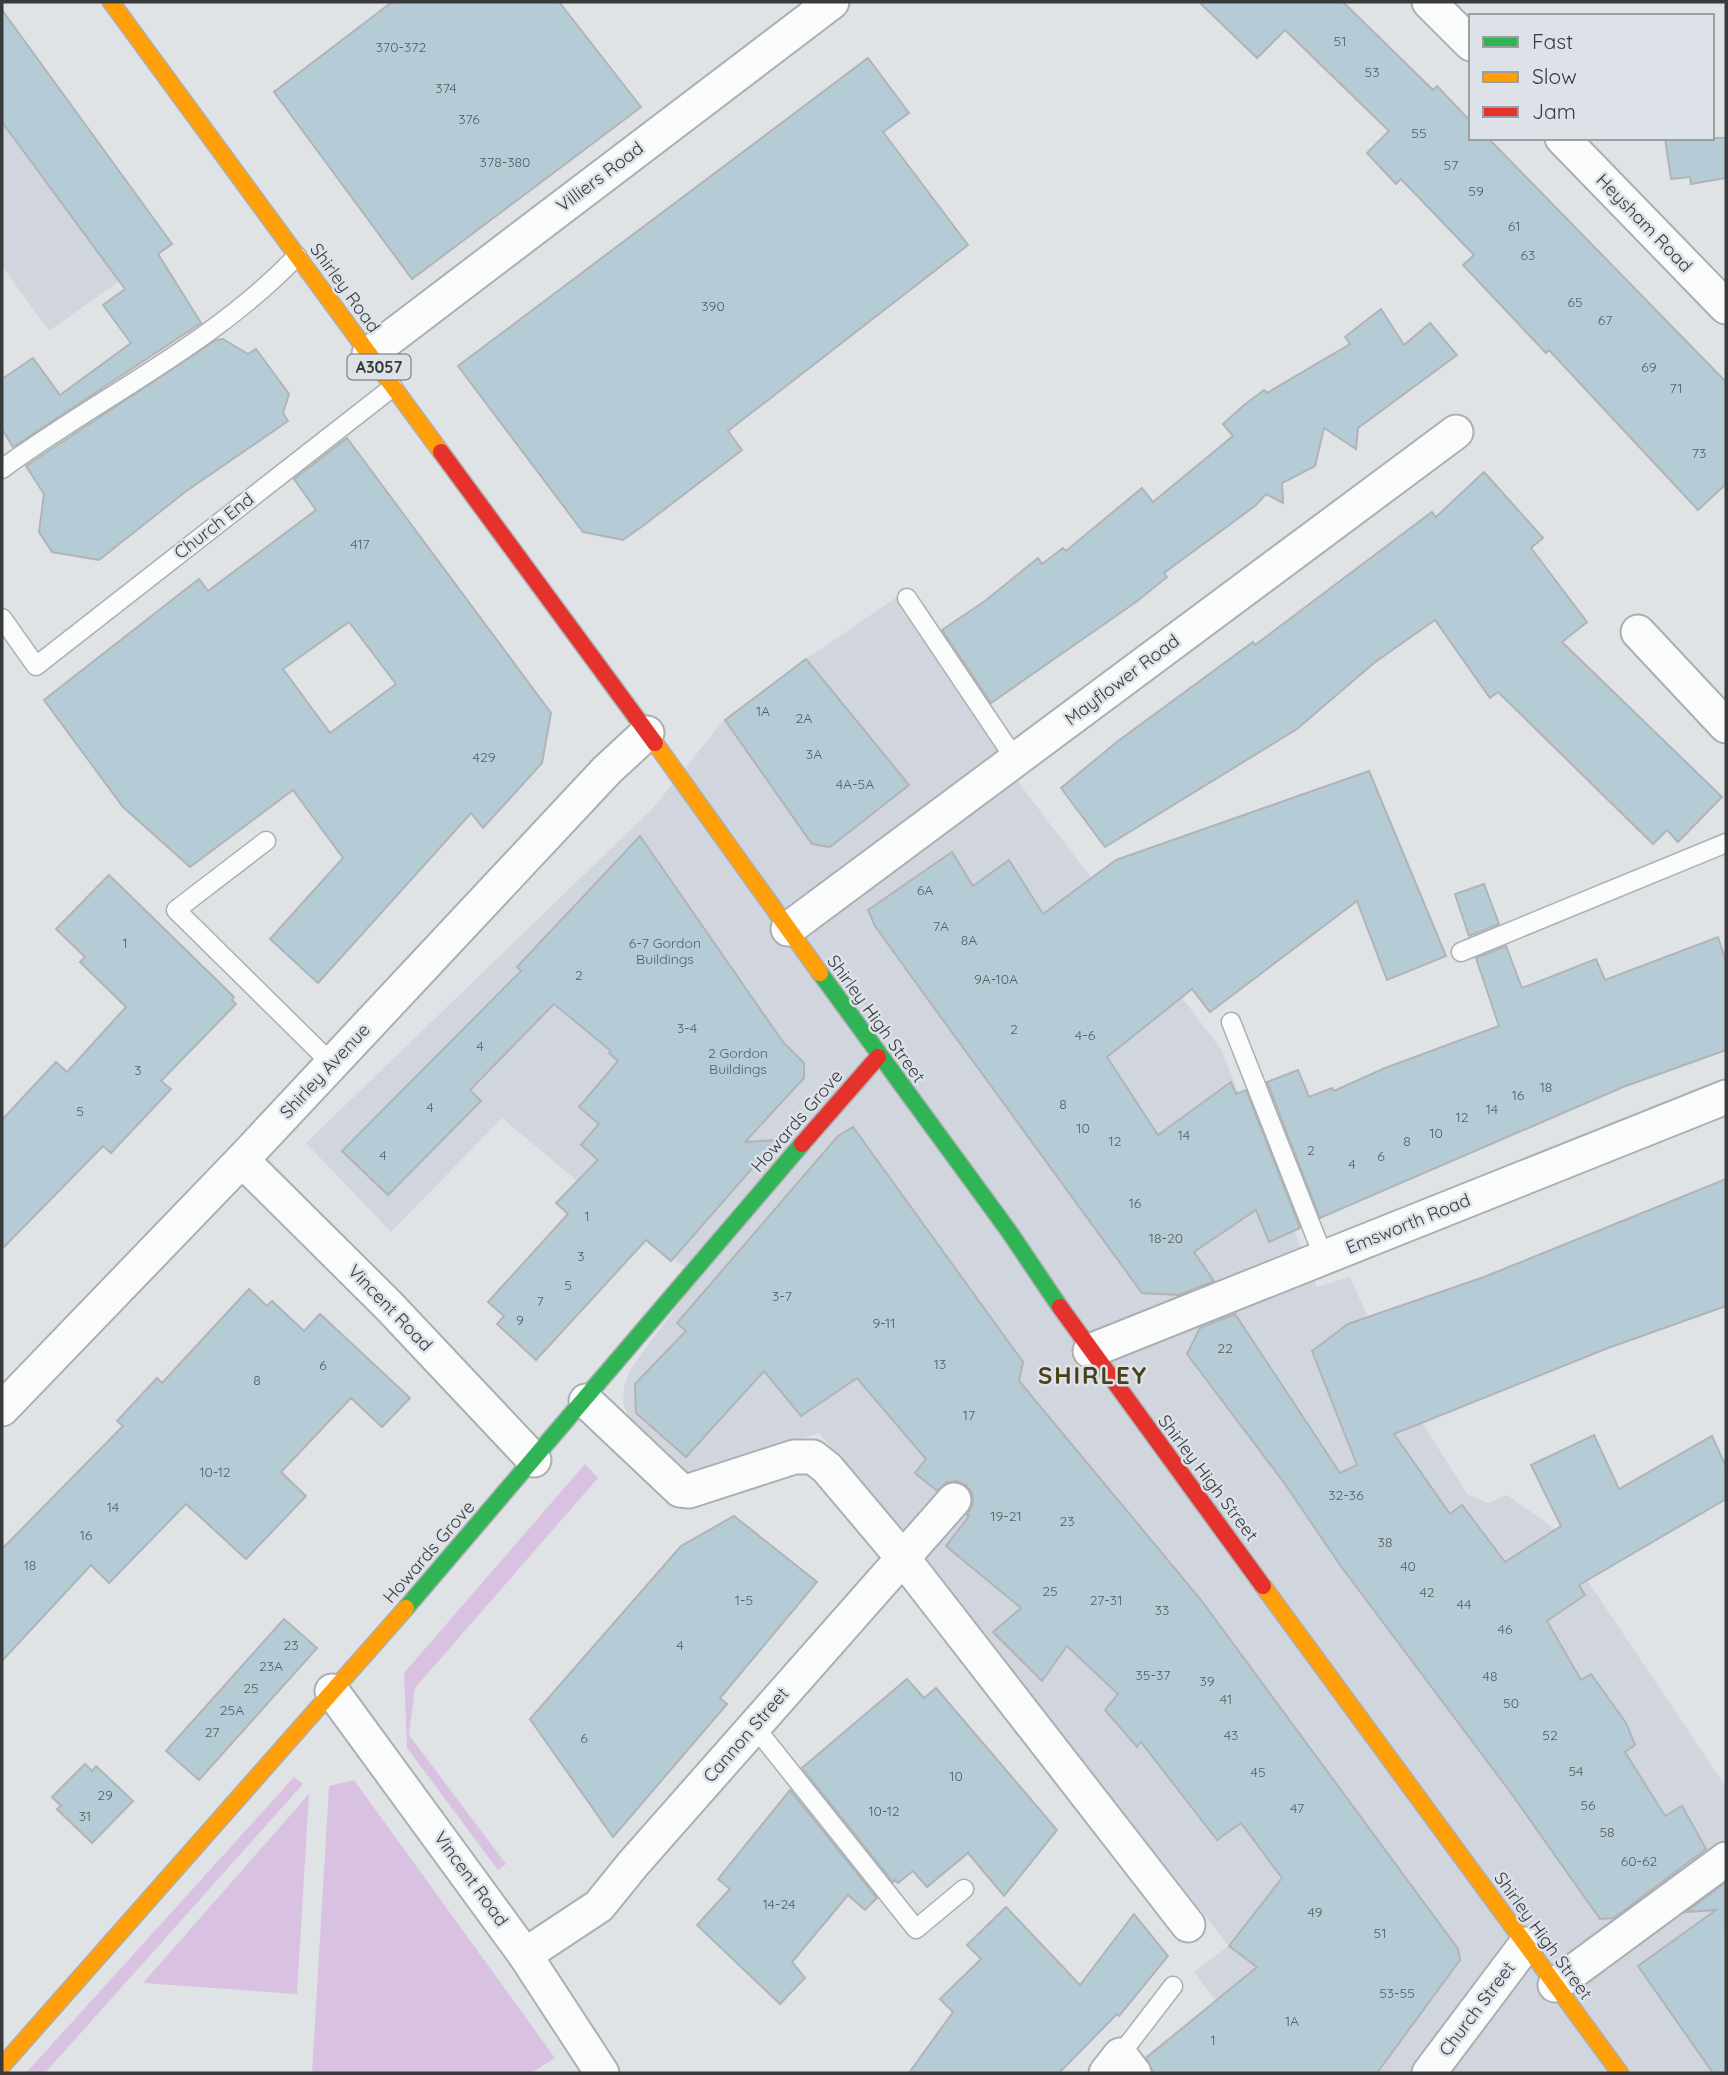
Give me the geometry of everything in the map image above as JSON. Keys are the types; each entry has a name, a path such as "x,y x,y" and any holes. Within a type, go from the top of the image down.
{"main road":[{"name":"Shirley Road","path":"111,2 647,733"},
{"name":"Shirley High Street","path":"647,733 878,1058 1008,1230 1090,1351 1620,2073"},
{"name":"Howards Grove","path":"2,2066 586,1401 692,1270 878,1058"}],"street":[{"name":"Villiers Road","path":"369,354 832,2"},
{"path":"1429,2 1469,42"},
{"name":"Heysham Road","path":"1564,140 1726,307"},
{"name":"Mayflower Road","path":"788,929 1456,432"},
{"path":"1638,632 1726,726"},
{"name":"Shirley Avenue","path":"2,1409 242,1160 607,770 647,733"},
{"name":"Emsworth Road","path":"1090,1351 1726,1097"},
{"name":"Vincent Road","path":"242,1160 389,1306 534,1460"},
{"path":"586,1401 680,1490 689,1491 794,1457 813,1457 827,1468 902,1557 1188,1925"},
{"name":"Cannon Street","path":"525,1955 599,1906 954,1500"},
{"name":"Vincent Road","path":"332,1691 525,1955 602,2073"},
{"path":"1555,1985 1726,1859"},
{"name":"Church Street","path":"1429,2073 1526,1944"}],"lane":[{"path":"2,469 54,430 152,373 264,290 297,256"},
{"name":"Church End","path":"2,618 36,666 393,387"},
{"path":"907,598 1015,759"},
{"path":"266,841 176,910 332,1064"},
{"path":"1461,951 1726,844"},
{"path":"1231,1021 1324,1258"},
{"path":"754,1726 916,1929 964,1889"},
{"path":"1120,2067 1173,1986"}],"shaded area":[{"path":"2,10 172,244 49,331 2,266"},
{"path":"897,597 988,720 1010,771 1221,1049 1317,1287 1350,1277 1397,1383 1468,1495 1489,1503 1507,1495 1551,1526 1726,1787 1726,2073 1123,2073 1216,2001 1194,1972 1229,1946 819,1433 681,1475 628,1416 623,1403 624,1387 630,1370 699,1276 657,1248 502,1118 391,1232 306,1143 654,807 723,721 806,659"},
{"path":"585,1464 598,1478 415,1688 409,1735 506,1864 498,1870 407,1748 404,1673"},
{"path":"294,1777 303,1784 45,2073 26,2073"},
{"path":"354,1780 555,2058 531,2073 312,2073 329,1786"},
{"path":"309,1794 297,1994 143,1983"}],"building":[{"path":"392,2 559,2 641,107 412,279 274,92"},
{"path":"1199,2 1343,2 1433,90 1437,86 1469,120 1469,140 1490,140 1726,382 1726,484 1698,510 1549,350 1546,353 1463,265 1474,255 1401,179 1396,184 1367,153 1389,131 1285,30 1257,58"},
{"path":"2,10 172,244 158,254 201,323 13,447 2,429 2,379 33,358 60,395 131,343 103,305 125,289 2,122"},
{"path":"868,58 909,113 883,132 968,245 728,431 742,450 644,525 623,540 583,532 458,366"},
{"path":"1726,138 1726,178 1691,184 1690,177 1671,179 1665,140"},
{"path":"1381,309 1404,345 1430,323 1457,355 1358,428 1356,449 1324,428 1315,466 1282,483 1283,503 1266,494 1255,506 1164,573 1167,577 1136,602 991,703 942,630 985,601 1038,558 1042,564 1063,548 1066,551 1142,488 1153,502 1233,436 1223,424 1243,406 1264,390 1267,393 1350,344 1345,337"},
{"path":"223,339 248,354 256,349 289,394 283,413 288,421 185,492 99,560 52,552 39,532 44,494 26,466 216,340"},
{"path":"347,438 551,713 542,763 483,828 471,813 318,983 270,939 343,858 293,790 190,867 123,807 44,700 199,579 208,591 316,510 294,479","holes":["349,622 396,684 330,733 283,669"]},
{"path":"1484,472 1543,538 1531,548 1587,622 1562,642 1722,797 1678,842 1667,830 1653,844 1498,692 1490,698 1435,620 1374,663 1297,729 1105,847 1061,788 1118,741 1253,642 1255,645 1432,512 1436,517"},
{"path":"806,659 909,785 830,847 812,844 725,720"},
{"path":"1369,771 1446,956 1387,980 1357,901 1210,1012 1192,989 1107,1057 1158,1135 1231,1082 1236,1094 1246,1090 1300,1228 1269,1242 1256,1210 1194,1252 1214,1281 1179,1295 1142,1293 875,926 868,910 952,852 973,886 1009,860 1043,914 1116,860"},
{"path":"640,836 783,1042 804,1063 804,1078 745,1142 777,1140 671,1261 646,1240 536,1360 497,1324 504,1316 488,1302 568,1214 556,1203 598,1160 581,1145 599,1124 579,1107 618,1061 609,1053 611,1051 554,1004 470,1090 481,1101 388,1195 342,1151 521,971 517,967"},
{"path":"109,875 234,997 232,1000 236,1004 161,1081 171,1089 111,1153 103,1146 2,1249 2,1120 56,1062 67,1072 126,1007 80,962 85,957 56,929"},
{"path":"1484,884 1499,924 1469,936 1455,894"},
{"path":"1718,937 1726,961 1726,1050 1623,1087 1320,1218 1267,1082 1298,1070 1309,1097 1332,1088 1334,1091 1385,1068 1499,1026 1476,958 1506,946 1522,988 1596,959 1605,980"},
{"path":"853,1127 1023,1362 1019,1381 1201,1600 1458,1949 1460,1960 1377,2073 1153,2073 1146,2058 1257,1967 1229,1946 1282,1878 1241,1823 1217,1840 1141,1742 1137,1747 1105,1710 1118,1694 1067,1646 1042,1681 993,1632 1021,1608 946,1546 969,1516 967,1515 973,1504 972,1493 966,1485 957,1481 947,1482 937,1491 915,1473 926,1459 857,1378 801,1416 764,1371 686,1457 636,1413 635,1384 686,1331 677,1323 838,1136"},
{"path":"1726,1179 1726,1306 1608,1348 1394,1434 1450,1514 1462,1505 1505,1562 1561,1526 1531,1465 1594,1435 1619,1489 1712,1436 1726,1467 1726,1499 1579,1585 1585,1595 1547,1621 1581,1680 1591,1674 1626,1723 1635,1745 1625,1752 1665,1816 1682,1806 1706,1849 1614,1918 1600,1919 1511,1793 1340,1565 1285,1484 1187,1354 1200,1328 1235,1314 1340,1473 1357,1465 1312,1351 1348,1324 1484,1277"},
{"path":"249,1289 267,1306 272,1301 304,1331 320,1314 410,1398 382,1427 351,1398 281,1472 306,1496 246,1559 186,1504 109,1583 91,1565 2,1661 2,1549 123,1426 117,1421 157,1378 162,1383"},
{"path":"734,1516 817,1582 720,1698 727,1704 613,1837 530,1719 681,1546"},
{"path":"284,1619 317,1648 199,1780 166,1751"},
{"path":"907,1679 924,1698 936,1688 1057,1830 1004,1896 968,1853 927,1887 913,1871 898,1883 895,1880 893,1882 802,1768"},
{"path":"85,1764 92,1771 96,1766 133,1801 92,1843 57,1809 61,1806 52,1797"},
{"path":"790,1790 877,1898 865,1910 848,1895 792,1962 805,1978 780,2004 697,1925 730,1889 718,1879"},
{"path":"1725,1883 1726,2073 1713,2073 1638,1966 1716,1910 1686,1912"},
{"path":"1006,1907 1080,1985 1134,1914 1168,1956 1119,2016 1117,2014 1059,2073 909,2073 953,2012 940,1999 981,1959 967,1945"}],"traffic: fast":[{"path":"820,973 1008,1230 1060,1307"},
{"path":"406,1608 802,1144"}],"traffic: slow":[{"path":"111,2 441,452"},
{"path":"655,743 820,973"},
{"path":"1263,1586 1620,2073"},
{"path":"2,2066 406,1608"}],"traffic: jam":[{"path":"441,452 655,743"},
{"path":"802,1144 878,1057"},
{"path":"1060,1307 1263,1586"}],"district":[{"name":"SHIRLEY","path":"1093,1376"}]}
